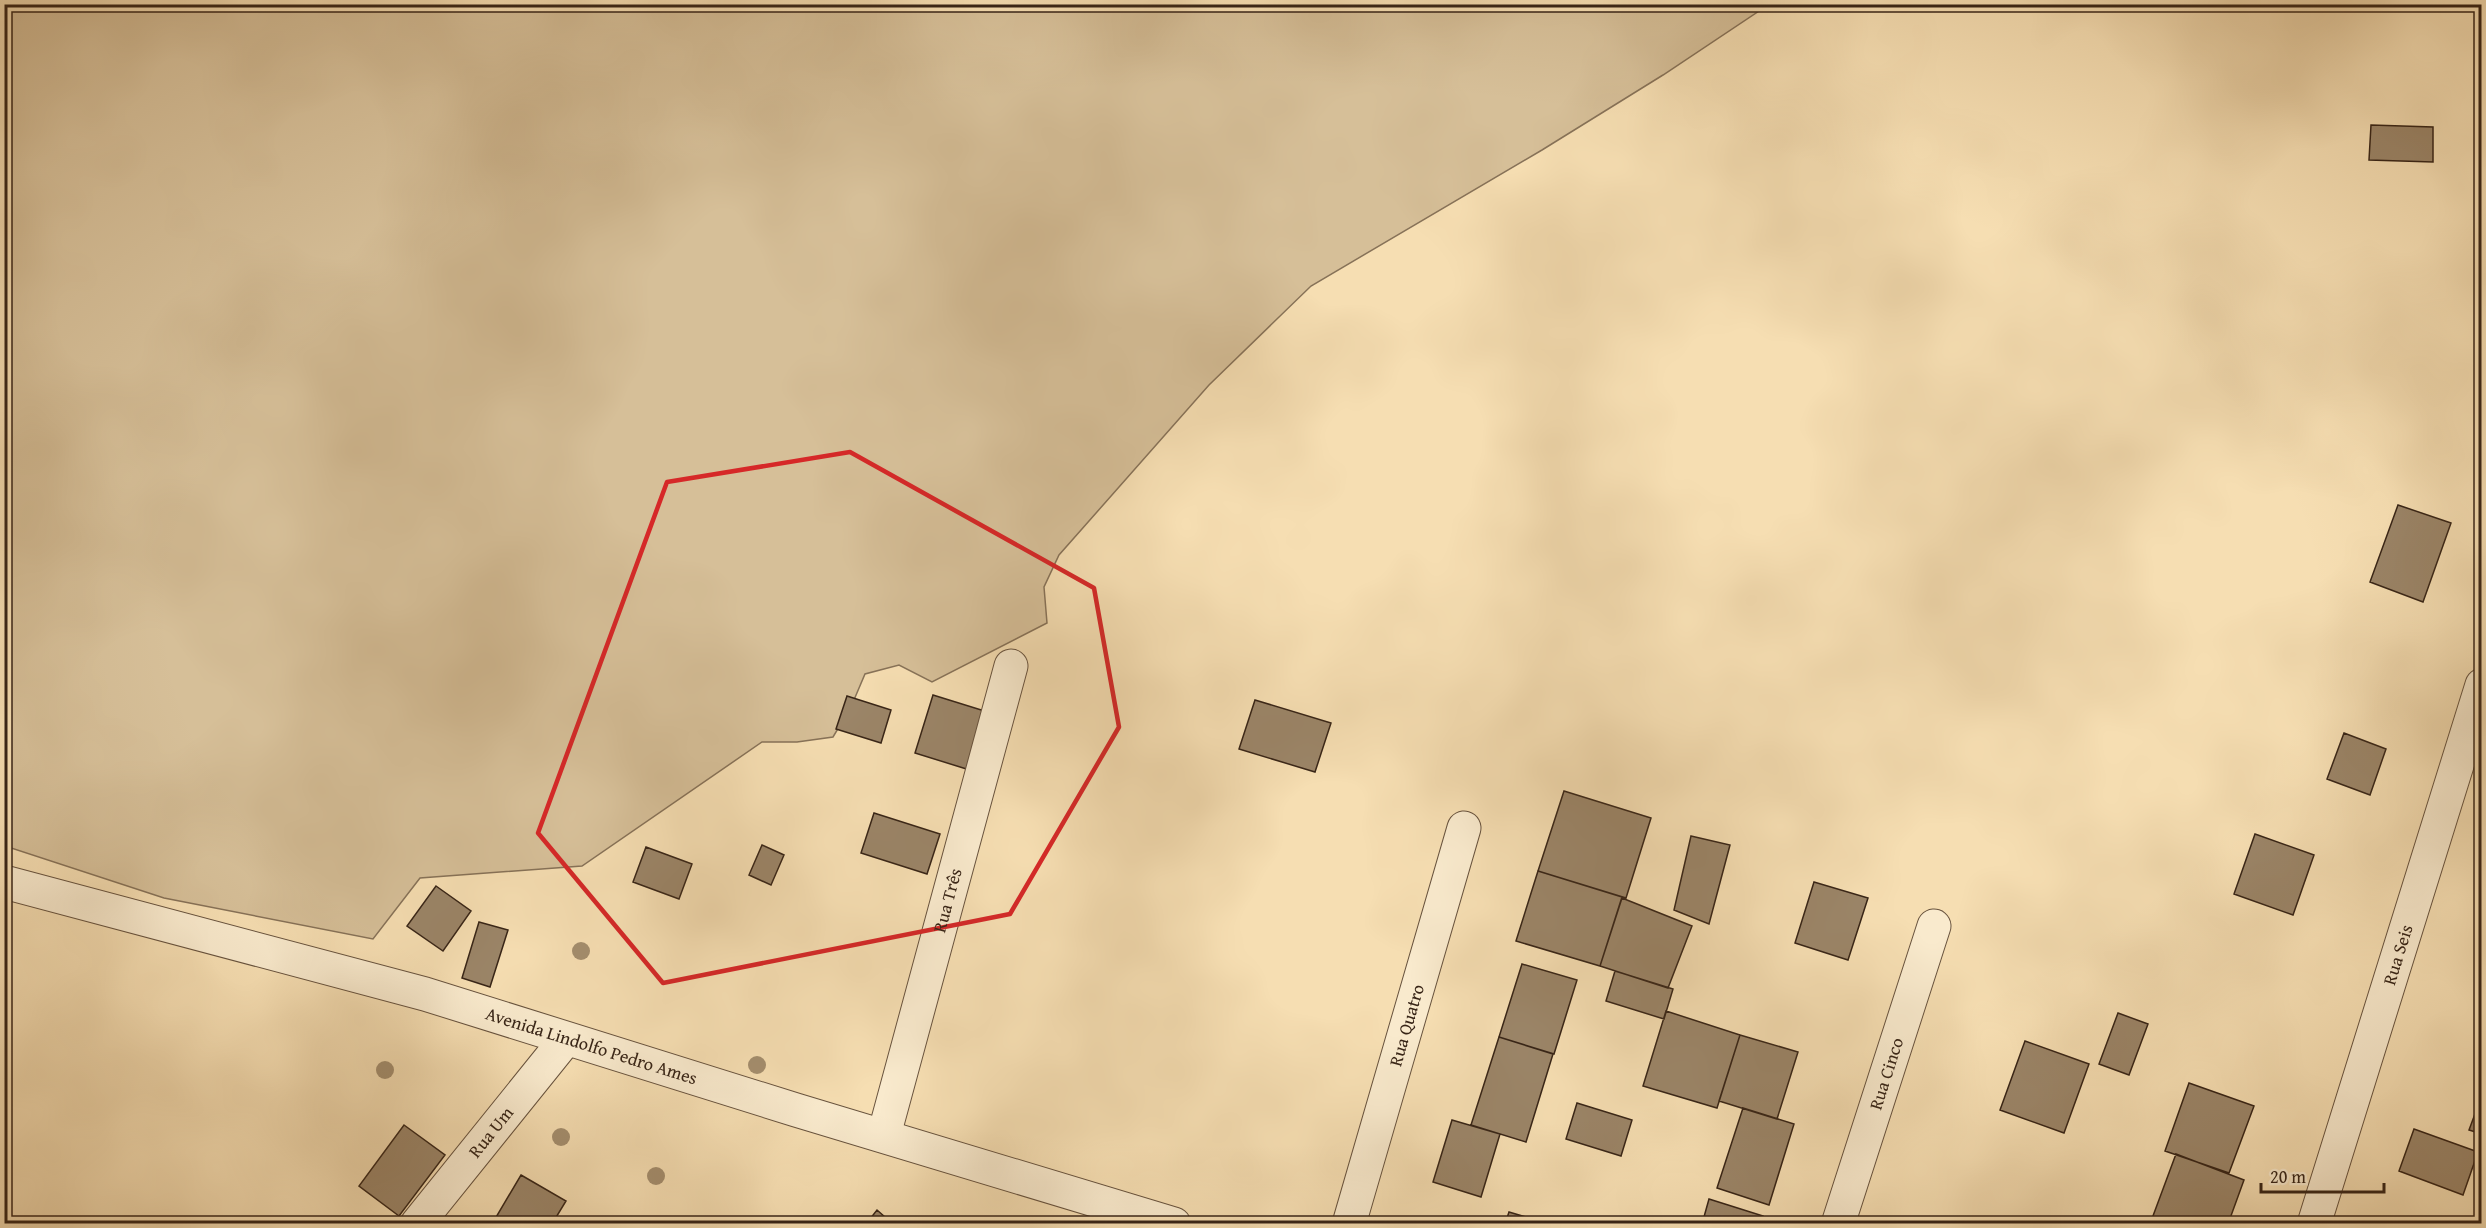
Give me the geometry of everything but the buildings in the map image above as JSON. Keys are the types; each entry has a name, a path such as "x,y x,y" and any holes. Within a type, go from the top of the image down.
{"street":[{"name":"Rua Três","path":"884,1135 1011,666"},
{"name":"Rua Seis","path":"2314,1224 2481,685"},
{"name":"Rua Quatro","path":"1349,1224 1464,828"},
{"name":"Avenida Lindolfo Pedro Ames","path":"4,882 425,994 1174,1224"},
{"name":"Rua Cinco","path":"1838,1224 1934,926"},
{"name":"Rua Um","path":"417,1224 566,1039"}],"highlighted area":[{"path":"850,452 1094,588 1119,727 1010,914 663,983 538,833 667,482"}],"shaded area":[{"path":"5,5 1768,5 1663,75 1542,150 1311,286 1209,385 1059,555 1044,587 1047,623 932,682 899,665 865,674 851,707 833,737 797,742 762,742 582,866 420,878 373,939 164,898 5,846"}]}
